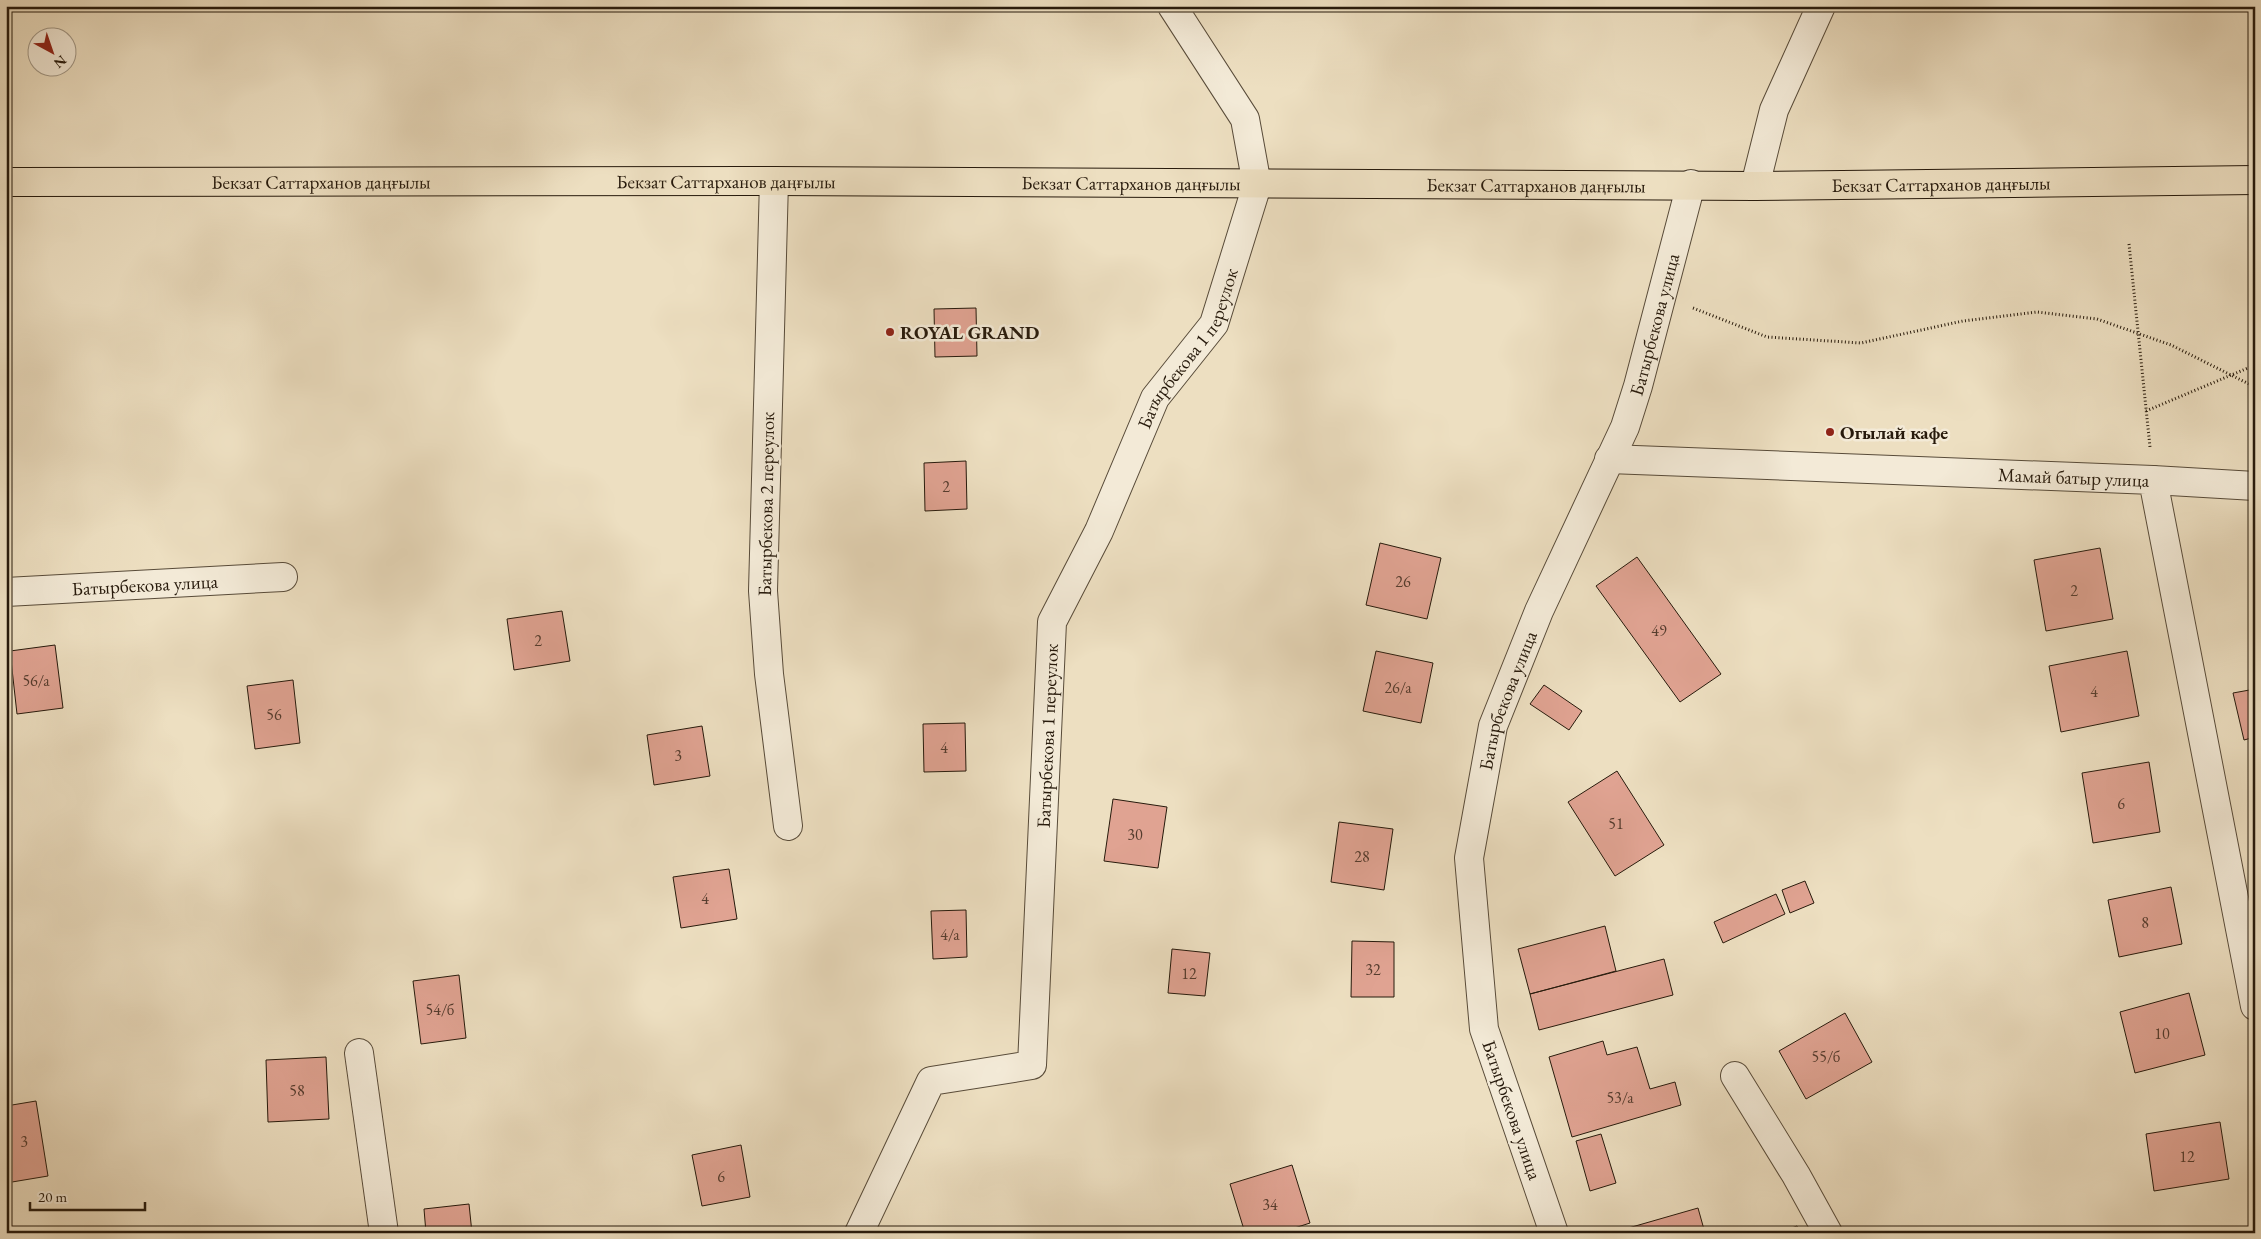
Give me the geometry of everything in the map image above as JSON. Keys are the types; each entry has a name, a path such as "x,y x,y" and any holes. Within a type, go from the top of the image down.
{"main road":[{"name":"Бекзат Саттарханов даңғылы","path":"6,182 774,181 1257,185 1691,184 1755,186 2255,180"}],"street":[{"path":"1172,6 1244,119 1257,185"},
{"path":"1755,186 1774,110 1821,6"},
{"name":"Батырбекова 2 переулок","path":"774,181 763,590 769,674 788,826"},
{"name":"Батырбекова улица","path":"1554,1233 1484,1030 1469,858 1493,726 1538,611 1627,419 1691,184"},
{"name":"Батырбекова 1 переулок","path":"859,1233 931,1081 1032,1065 1052,622 1100,531 1156,398 1214,324 1257,185"},
{"name":"Мамай батыр улица","path":"1610,459 2153,480 2255,1006"},
{"path":"2153,480 2255,486"},
{"name":"Батырбекова улица","path":"6,592 283,577"},
{"path":"359,1053 384,1233"},
{"path":"1735,1076 1796,1175 1828,1233"}],"path":[{"path":"2129,244 2153,480"},
{"path":"1662,296 1767,337 1860,343 1962,321 2037,312 2098,319 2171,345 2255,387"},
{"path":"2146,411 2229,374 2255,365"}],"building":[{"path":"976,308 977,356 935,357 934,309"},
{"path":"966,461 967,509 925,511 924,463"},
{"path":"1380,543 1441,558 1427,619 1366,605"},
{"path":"2100,548 2113,619 2046,631 2034,560"},
{"path":"1637,557 1721,674 1680,702 1596,586"},
{"path":"562,611 570,661 514,670 507,619"},
{"path":"55,645 63,708 17,714 10,651"},
{"path":"1376,651 1433,663 1421,723 1363,711"},
{"path":"2127,651 2139,716 2061,732 2049,666"},
{"path":"293,680 300,743 255,749 247,686"},
{"path":"1544,685 1582,711 1569,730 1530,704"},
{"path":"2255,689 2255,737 2244,740 2233,693"},
{"path":"965,723 966,771 924,772 923,724"},
{"path":"702,726 710,776 654,785 647,735"},
{"path":"2149,762 2160,832 2093,843 2082,773"},
{"path":"1617,771 1664,845 1615,876 1568,802"},
{"path":"1113,799 1167,807 1158,868 1104,861"},
{"path":"1339,822 1393,829 1384,890 1331,882"},
{"path":"729,869 737,919 681,928 673,877"},
{"path":"1805,881 1814,903 1790,913 1782,890"},
{"path":"2171,887 2182,944 2119,957 2108,900"},
{"path":"1776,894 1785,914 1723,943 1714,922"},
{"path":"966,910 967,957 933,959 931,911"},
{"path":"1605,926 1616,971 1530,994 1518,949"},
{"path":"1352,941 1394,942 1394,997 1351,997"},
{"path":"1172,949 1210,953 1205,996 1168,993"},
{"path":"1664,959 1673,995 1539,1030 1530,994"},
{"path":"459,975 466,1038 421,1044 413,981"},
{"path":"2189,993 2205,1055 2135,1073 2120,1012"},
{"path":"1845,1013 1872,1062 1806,1099 1779,1051"},
{"path":"1603,1041 1607,1055 1637,1047 1650,1089 1675,1082 1681,1105 1572,1137 1549,1057"},
{"path":"326,1057 329,1119 268,1122 266,1060"},
{"path":"36,1101 48,1176 6,1183 6,1106"},
{"path":"2220,1122 2229,1179 2154,1191 2146,1134"},
{"path":"1601,1134 1616,1183 1590,1191 1576,1141"},
{"path":"741,1145 750,1197 702,1206 692,1155"},
{"path":"1292,1165 1310,1223 1279,1233 1245,1233 1230,1184"},
{"path":"469,1204 472,1233 426,1233 424,1209"},
{"path":"1698,1208 1705,1233 1611,1233"},
{"path":"1797,1226 1801,1233 1778,1233"}],"place":[{"name":"ROYAL GRAND","path":"890,332"},
{"name":"Огылай кафе","path":"1830,432"}]}
